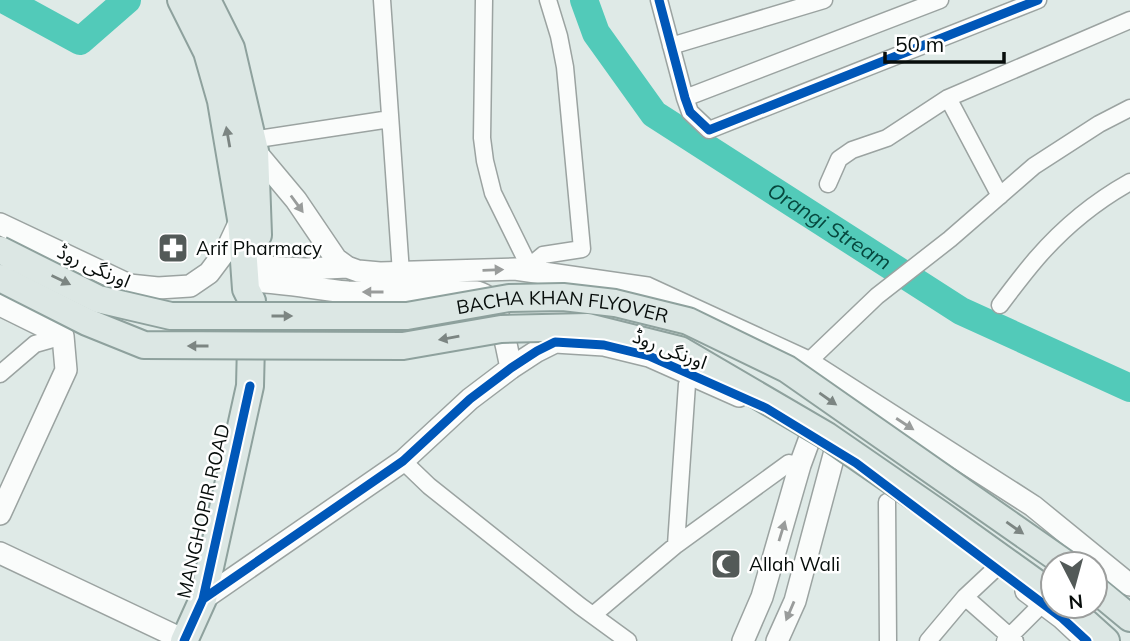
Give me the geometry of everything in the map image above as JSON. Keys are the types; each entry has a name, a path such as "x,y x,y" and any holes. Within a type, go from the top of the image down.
{"main road":[{"name":"MANGHOPIR ROAD","path":"181,0 219,50 221,101 253,279"},
{"name":"MANGHOPIR ROAD","path":"184,641 203,599 250,386 253,145 219,50 207,0"},
{"name":"BACHA KHAN FLYOVER","path":"0,250 98,299 171,316 407,316 509,298 563,297 615,303 688,321 787,369 1046,550"},
{"name":"BACHA KHAN FLYOVER","path":"0,278 87,322 144,345 403,346 501,329 588,327 680,350 827,436 940,514 1039,590"},
{"path":"1109,601 1130,618"},
{"name":"BACHA KHAN FLYOVER","path":"1079,620 1106,641"}],"street":[{"path":"382,0 401,272"},
{"path":"484,0 482,138 485,161 493,193 527,268"},
{"path":"527,268 543,255 582,249 565,67 548,0"},
{"path":"659,0 690,112 709,130 1038,0"},
{"path":"671,46 824,0"},
{"path":"685,98 940,0"},
{"path":"828,184 839,159 852,150 887,138 948,98 1130,20"},
{"path":"948,98 1000,196"},
{"path":"808,362 877,296 950,239 1034,166 1099,124 1130,108"},
{"path":"390,119 253,145 296,200 336,259 347,267 380,273 527,268 647,288 808,362 1033,506 1130,585"},
{"path":"1000,305 1059,234 1108,194 1130,182"},
{"name":"اورنگی روڈ","path":"0,224 129,285 159,288 190,286 209,273 227,249 241,219"},
{"path":"253,279 306,269 347,267"},
{"path":"253,279 351,292 477,292 486,296 493,304 511,368"},
{"path":"0,305 63,336"},
{"path":"0,374 35,344 63,336"},
{"path":"0,514 66,370 63,336"},
{"name":"اورنگی روڈ","path":"203,599 403,461 470,399 511,368 555,342 604,345 649,356 766,408 856,463 996,568 1039,592"},
{"path":"677,545 687,384"},
{"path":"743,641 762,597 811,435"},
{"path":"777,641 795,601 835,451"},
{"path":"403,461 429,486 628,641"},
{"path":"593,615 677,545 789,463 800,465"},
{"path":"887,502 888,641"},
{"name":"MANGHOPIR ROAD","path":"0,554 184,641"},
{"path":"928,641 965,597 996,568"},
{"path":"965,597 1010,640 1039,614"},
{"name":"اورنگی روڈ","path":"1064,620 1087,641"}],"waterway":[{"name":"Orangi Stream","path":"5,0 80,41 127,0"},
{"name":"Orangi Stream","path":"584,0 596,33 654,114 961,311 1130,388"}],"cycle path":[{"path":"659,0 690,112 709,130 1038,0"},
{"path":"203,599 403,461 470,399 511,368 555,342 604,345 649,356 766,408 856,463 1062,618 1087,641"},
{"path":"184,641 203,599 250,386"}],"place":[{"name":"Arif Pharmacy","path":"173,248"},
{"name":"Allah Wali","path":"726,564"}]}
